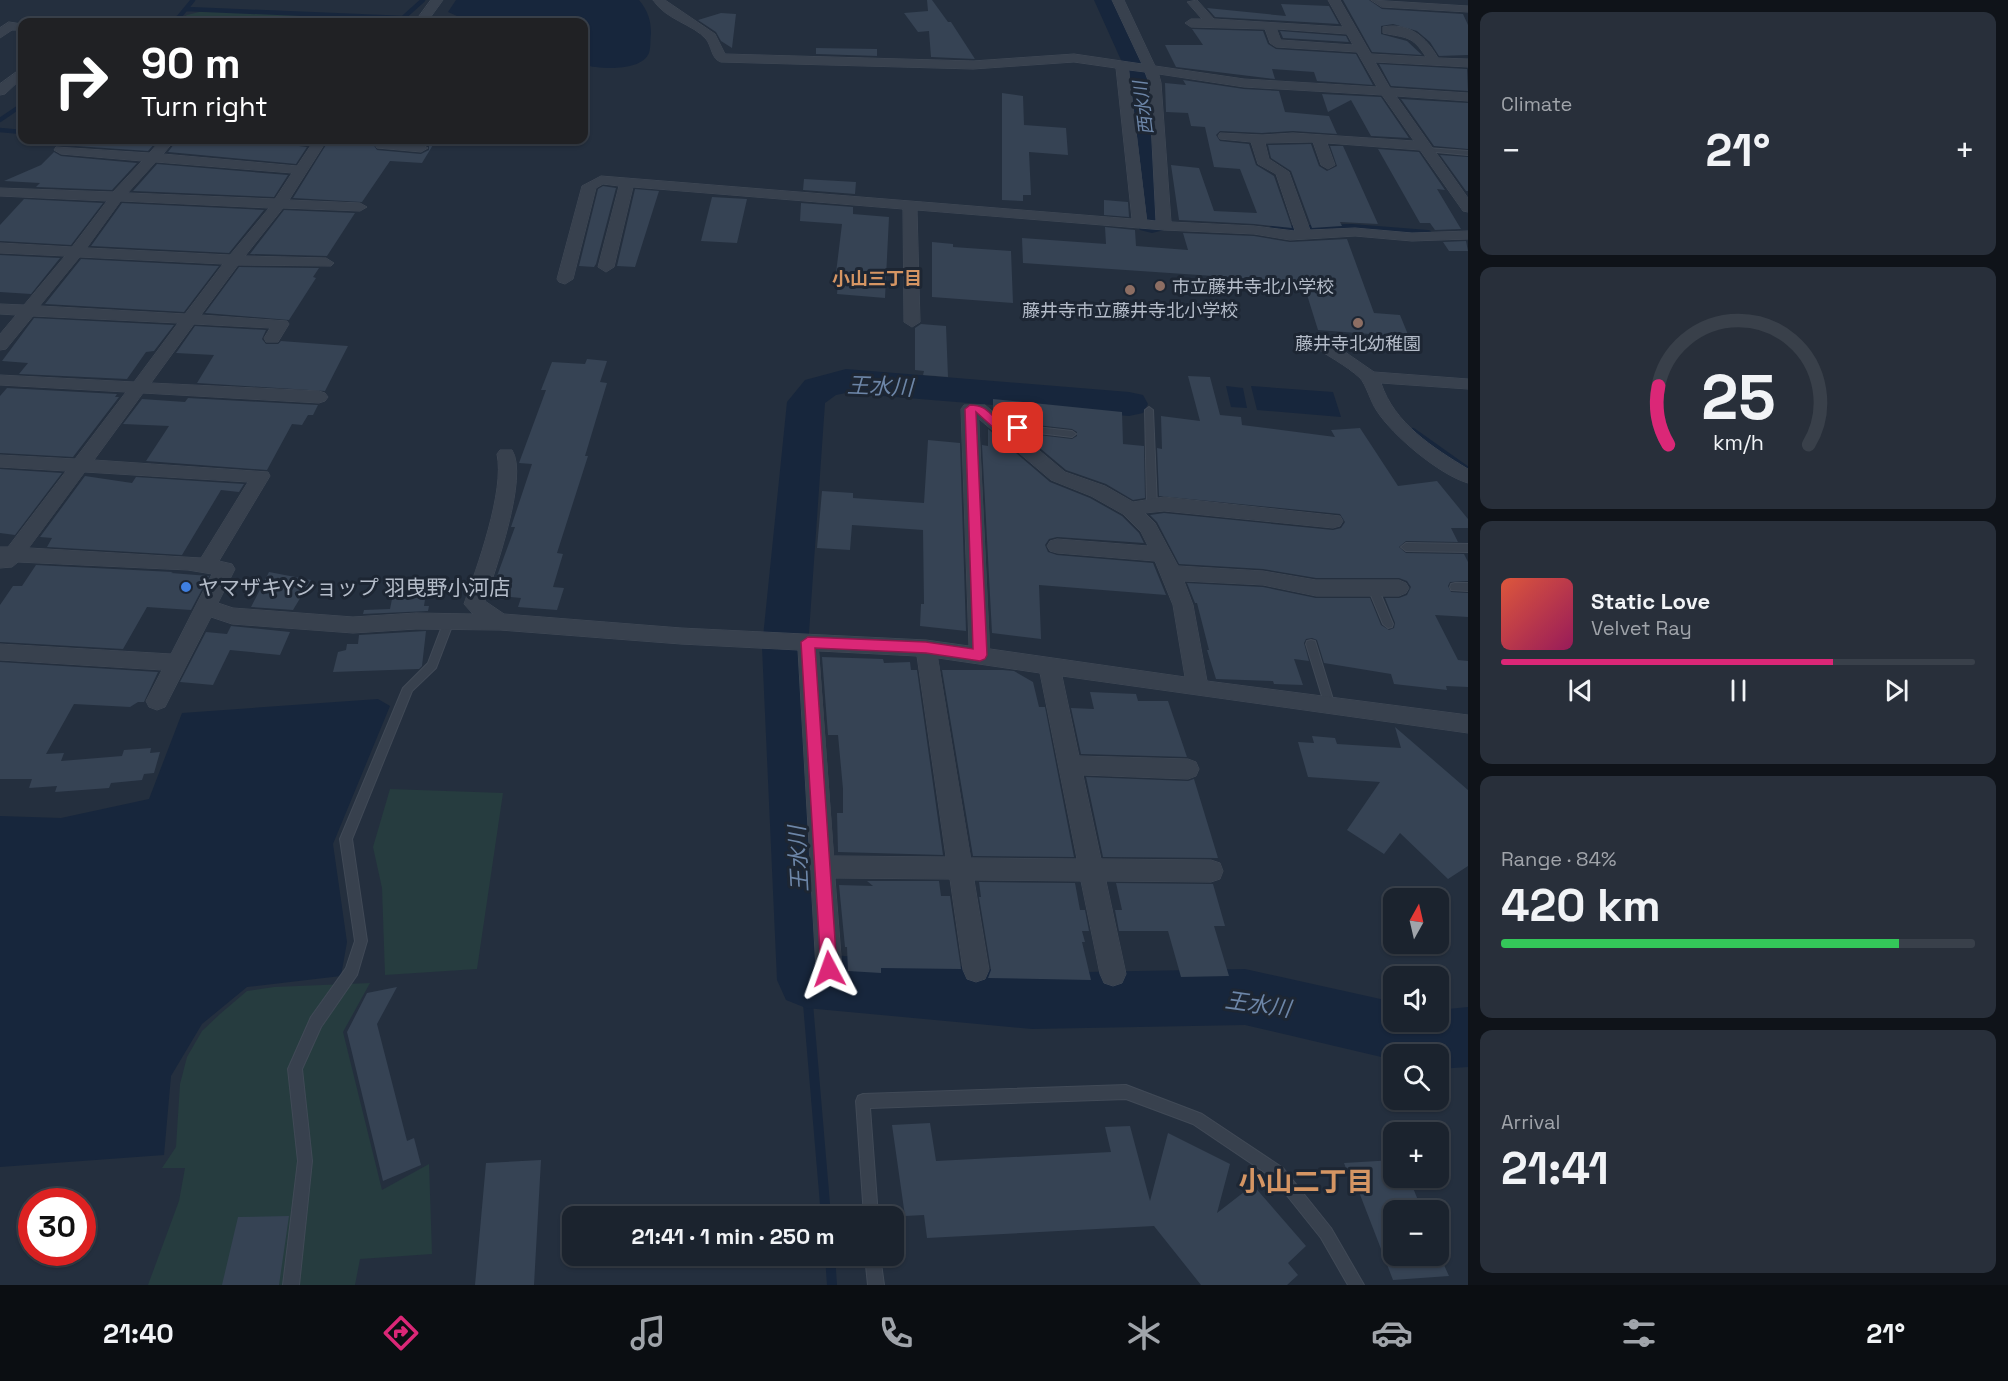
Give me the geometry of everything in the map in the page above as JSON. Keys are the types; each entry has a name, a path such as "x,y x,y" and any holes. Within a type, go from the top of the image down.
{"street":[{"path":"425,18 437,0"},
{"path":"659,0 663,6 711,38 721,58 974,65 1074,58 1244,83 1468,97"},
{"path":"1118,0 1155,83 1164,226"},
{"path":"1334,0 1386,92 1468,208"},
{"path":"1377,0 1382,4 1466,12"},
{"path":"1193,2 1211,23"},
{"path":"1191,23 1270,25 1351,31"},
{"path":"1270,25 1276,43 1468,63"},
{"path":"0,34 9,26 18,27"},
{"path":"1387,30 1414,33 1420,38 1434,61"},
{"path":"1121,64 1125,77 1140,224"},
{"path":"1225,136 1319,139 1425,148"},
{"path":"1257,138 1263,161 1282,172 1305,235"},
{"path":"1319,139 1328,165"},
{"path":"0,345 76,252 117,197 164,144"},
{"path":"4,559 80,465 187,320 280,203 317,144"},
{"path":"373,160 383,144"},
{"path":"396,144 421,148"},
{"path":"61,150 301,170"},
{"path":"565,279 589,186 601,180 1164,226 1254,230 1290,236 1355,232 1412,237 1468,235"},
{"path":"606,267 627,182"},
{"path":"0,192 360,207"},
{"path":"910,204 912,322"},
{"path":"0,248 326,263"},
{"path":"0,309 280,324 272,338"},
{"path":"1316,340 1370,377 1468,384"},
{"path":"1370,377 1373,390 1379,400 1405,433 1431,454 1468,477"},
{"path":"0,380 319,397"},
{"path":"980,655 970,409 979,409 1058,476 1098,491 1130,509 1148,528 1183,605 1198,688"},
{"path":"500,622 474,604 495,542 509,467 506,454"},
{"path":"0,461 261,476 206,566"},
{"path":"1130,509 1164,504 1333,521"},
{"path":"1057,546 1161,554"},
{"path":"4,559 188,563 225,569 157,701"},
{"path":"1170,573 1263,579 1316,588 1399,588"},
{"path":"206,608 232,616 353,624 500,622 681,636 926,648 1198,688 1468,724"},
{"path":"808,642 829,969"},
{"path":"926,648 976,970"},
{"path":"0,652 177,663"},
{"path":"1048,666 1113,974"},
{"path":"1069,765 1188,769"},
{"path":"823,867 1211,871"}],"lane":[{"path":"1425,148 1468,153"},
{"path":"1149,410 1152,506"},
{"path":"999,426 1072,434"},
{"path":"1406,547 1468,548"},
{"path":"1455,587 1468,587"},
{"path":"1373,588 1389,624"},
{"path":"291,1285 305,1161 295,1069 316,1022 352,971 361,941 345,839 408,688 432,665 449,621"},
{"path":"1311,644 1330,706"},
{"path":"870,1206 863,1101 1126,1092 1197,1119 1278,1173 1326,1233 1356,1285"},
{"path":"874,1266 876,1285"}],"green space":[{"path":"203,11 407,18 182,18"},
{"path":"390,789 503,793 477,969 385,975 382,888 373,847"},
{"path":"370,983 343,1032 382,1190 429,1164 432,1254 360,1259 355,1285 148,1285 179,1201 185,1168 162,1168 176,1147 180,1084 187,1057 202,1031 247,991 274,987"}],"water":[{"path":"456,0 639,0 650,20 650,51 645,59 629,66 609,68 588,66 588,18 455,18 457,16 448,12"},
{"path":"1226,386 1243,388 1247,408 1231,407"},
{"path":"1251,386 1333,392 1341,417 1257,410"},
{"path":"378,699 390,706 333,844 347,942 341,976 247,987 202,1024 171,1076 164,1155 0,1167 0,816 61,818 149,799 182,713"}],"building":[{"path":"927,0 932,0 948,22 951,22 975,59 931,57 929,31 918,32 904,13 928,11"},
{"path":"1343,0 1369,0 1382,9 1463,14 1468,25 1468,55 1439,56 1430,42 1417,31 1393,24 1381,26 1381,34 1407,41 1422,55 1372,52"},
{"path":"1281,4 1329,6 1339,24 1215,17 1207,8 1286,16"},
{"path":"721,13 736,14 732,48 721,41 716,32 698,20"},
{"path":"1192,29 1263,31 1268,44 1276,49 1356,54 1373,85 1317,81 1314,72 1272,69 1275,79 1176,67 1165,45 1203,45"},
{"path":"1280,31 1346,36 1349,42 1283,38"},
{"path":"816,48 877,49 877,56 816,54"},
{"path":"1379,64 1467,69 1468,91 1391,86"},
{"path":"1183,80 1244,89 1279,91 1285,112 1329,116 1337,134 1293,131 1262,133 1220,131 1216,135 1220,141 1249,144 1256,165 1274,176 1292,228 1179,220 1171,165 1199,168 1214,211 1257,213 1240,169 1214,167 1205,127 1191,126 1188,113 1166,112 1165,83 1186,85"},
{"path":"1002,93 1023,96 1024,125 1066,128 1068,155 1029,152 1031,195 1023,195 1023,201 1002,200"},
{"path":"1322,94 1381,97 1409,138 1371,136 1351,100 1328,112"},
{"path":"1401,99 1468,103 1468,149 1434,146"},
{"path":"62,144 154,144 148,151"},
{"path":"174,144 282,144 307,147 296,164 168,152"},
{"path":"327,144 373,144 377,150 421,154 429,150 429,146 425,144 434,144 422,163 390,161 362,202 293,198"},
{"path":"1311,144 1319,166 1327,171 1337,166 1330,146 1343,146 1378,224 1340,222 1342,226 1312,228 1291,171 1271,158 1268,145"},
{"path":"1378,149 1419,152 1445,190 1437,189 1461,229 1435,230 1430,223 1420,223"},
{"path":"54,152 61,156 137,163 112,190 36,187 40,183 4,181 41,165"},
{"path":"1440,155 1468,157 1468,191 1466,191"},
{"path":"157,164 288,175 274,197 133,191"},
{"path":"804,179 856,182 855,194 803,190"},
{"path":"603,186 616,188 596,264 594,267 579,266 598,189"},
{"path":"635,189 659,191 635,267 617,266"},
{"path":"712,197 747,199 737,243 701,241"},
{"path":"24,199 103,203 71,245 0,241 0,225"},
{"path":"1104,200 1128,202 1129,217 1104,215"},
{"path":"122,203 264,210 229,253 91,246"},
{"path":"801,203 853,207 853,214 889,217 885,298 837,294 839,273 836,273 842,224 800,221"},
{"path":"284,210 355,213 327,256 250,254"},
{"path":"1105,227 1135,230 1136,246 1188,250 1183,233 1254,236 1290,242 1347,239 1374,313 1400,315 1409,337 1318,330 1303,282 1023,263 1022,238 1106,244"},
{"path":"1466,241 1468,251 1449,251 1443,242"},
{"path":"932,242 953,244 953,247 1011,251 1013,303 932,297"},
{"path":"0,255 60,258 31,294 0,292"},
{"path":"81,259 219,266 184,312 45,304"},
{"path":"239,267 319,268 313,277 316,278 289,320 205,313"},
{"path":"34,318 174,325 154,351 146,352 127,379 19,374 28,363 2,361"},
{"path":"921,324 946,326 948,377 923,375 924,371 915,370 915,328"},
{"path":"195,326 266,330 262,339 266,344 278,344 281,341 348,346 325,391 197,383 214,355 176,353"},
{"path":"587,359 607,361 600,382 607,383 585,456 588,456 557,553 563,554 553,587 564,588 557,610 518,607 521,598 490,595 515,527 511,527 532,464 519,463 546,390 541,390 552,362 585,364"},
{"path":"1188,376 1210,377 1220,415 1241,417 1242,425 1335,437 1331,430 1360,428 1398,486 1437,481 1468,519 1468,528 1451,528 1458,542 1406,541 1399,547 1406,553 1464,554 1468,562 1468,581 1450,582 1448,586 1451,592 1468,593 1468,617 1435,615 1458,660 1468,661 1468,687 1446,686 1447,690 1394,684 1391,674 1324,663 1317,640 1312,638 1306,639 1304,643 1309,661 1294,659 1303,685 1274,684 1273,681 1216,679 1197,603 1187,583 1263,587 1316,598 1370,598 1381,625 1389,630 1394,628 1395,623 1385,598 1399,598 1407,595 1411,587 1407,581 1399,578 1316,578 1263,569 1179,564 1157,522 1150,515 1164,513 1333,530 1341,528 1345,522 1340,514 1159,496 1157,448 1162,449 1161,416 1200,421"},
{"path":"7,388 117,394 115,397 119,397 73,457 0,453 0,396"},
{"path":"188,398 318,405 313,415 308,415 302,425 292,424 267,470 146,461 169,426 123,424 142,399 185,402"},
{"path":"993,399 1122,412 1123,444 1144,446 1145,498 1133,500 1106,484 1066,470 1022,433 1072,439 1077,436 1077,432 1072,429 1009,422 993,408"},
{"path":"988,429 1050,482 1090,498 1122,516 1139,533 1144,543 1057,537 1049,539 1045,545 1048,552 1057,555 1153,563 1166,595 1039,585 1041,639 992,633 982,445 988,446"},
{"path":"928,440 960,443 966,631 920,626 921,604 924,604 923,530 852,525 850,550 817,548 822,491 853,493 853,498 924,503"},
{"path":"0,469 62,473 15,535 0,533"},
{"path":"85,476 132,483 136,477 244,484 239,492 221,490 182,555 47,547 52,538 40,537"},
{"path":"36,565 209,576 191,610 147,607 123,649 0,642 0,605 13,586 22,586"},
{"path":"269,572 311,580 293,610 251,607"},
{"path":"426,593 424,606 429,606 428,611 363,614 364,610 390,609 393,594"},
{"path":"231,626 290,632 280,655 230,650 213,685 180,682 206,632 227,634"},
{"path":"426,631 422,666 419,669 333,672 338,652 346,650 347,644 358,644 359,635"},
{"path":"822,657 883,659 884,663 910,662 911,670 917,670 943,855 838,852 837,813 843,813 843,789 838,735 828,735"},
{"path":"0,662 158,672 144,702 138,702 130,707 74,704 46,754 64,753 61,761 122,756 124,750 151,748 150,753 160,752 154,773 144,774 142,780 111,783 109,788 55,792 57,786 29,788 32,779 0,779"},
{"path":"942,670 1014,671 1033,682 1039,707 1045,707 1074,857 973,856"},
{"path":"1090,692 1136,694 1138,701 1168,701 1187,757 1081,754 1071,708 1094,709"},
{"path":"1395,727 1468,790 1468,866 1448,879 1400,833 1384,854 1347,830 1380,782 1308,777 1298,742 1314,743 1312,736 1335,738 1337,744 1401,748"},
{"path":"1086,777 1188,781 1194,779 1218,858 1103,857"},
{"path":"867,881 939,881 941,896 950,896 961,969 881,968 881,973 848,971 839,885 873,886"},
{"path":"979,882 1075,883 1080,910 1085,910 1089,931 1082,931 1085,942 1082,942 1091,980 988,978 991,970 979,897 981,897"},
{"path":"1116,883 1213,884 1225,926 1214,926 1229,976 1181,977 1168,931 1119,931 1115,910 1122,910"},
{"path":"397,987 377,1024 407,1141 414,1138 421,1165 383,1181 347,1032 367,993"},
{"path":"930,1123 936,1161 1111,1152 1105,1127 1130,1126 1150,1201 1168,1133 1230,1164 1217,1213 1253,1185 1306,1246 1288,1263 1298,1275 1287,1285 1201,1285 1154,1226 927,1238 924,1215 905,1216 892,1125"},
{"path":"541,1160 534,1285 475,1285 486,1163"},
{"path":"1383,1161 1383,1188 1413,1188 1418,1200 1383,1200 1383,1254 1359,1192 1355,1193 1344,1163"},
{"path":"289,1216 279,1285 222,1285 238,1217"},
{"path":"1388,1266 1444,1266 1449,1276 1393,1280"}],"waterway":[{"path":"177,18 193,0"},
{"path":"186,9 403,18 423,0"},
{"name":"西水川","path":"1107,0 1139,69 1144,85 1152,223"},
{"path":"0,120 18,108"},
{"path":"0,130 18,132"},
{"path":"1272,229 1352,227 1428,233"},
{"name":"王水川","path":"1129,404 846,381 823,387 814,392 806,402 785,647 806,980 1032,1001 1245,997 1432,1040 1468,1037"},
{"path":"1413,431 1468,470"},
{"path":"806,980 825,1206"},
{"path":"831,1266 832,1285"}],"place":[{"name":"市立藤井寺北小学校","path":"1160,286"},
{"name":"藤井寺市立藤井寺北小学校","path":"1130,290"},
{"name":"藤井寺北幼稚園","path":"1358,323"},
{"name":"ヤマザキYショップ 羽曳野小河店","path":"186,587"}],"district":[{"name":"小山三丁目","path":"877,278"},
{"name":"小山二丁目","path":"1306,1181"}],"route":[{"path":"829,969 808,642 926,648 980,655 970,409 979,409 999,426 1018,428"}]}
